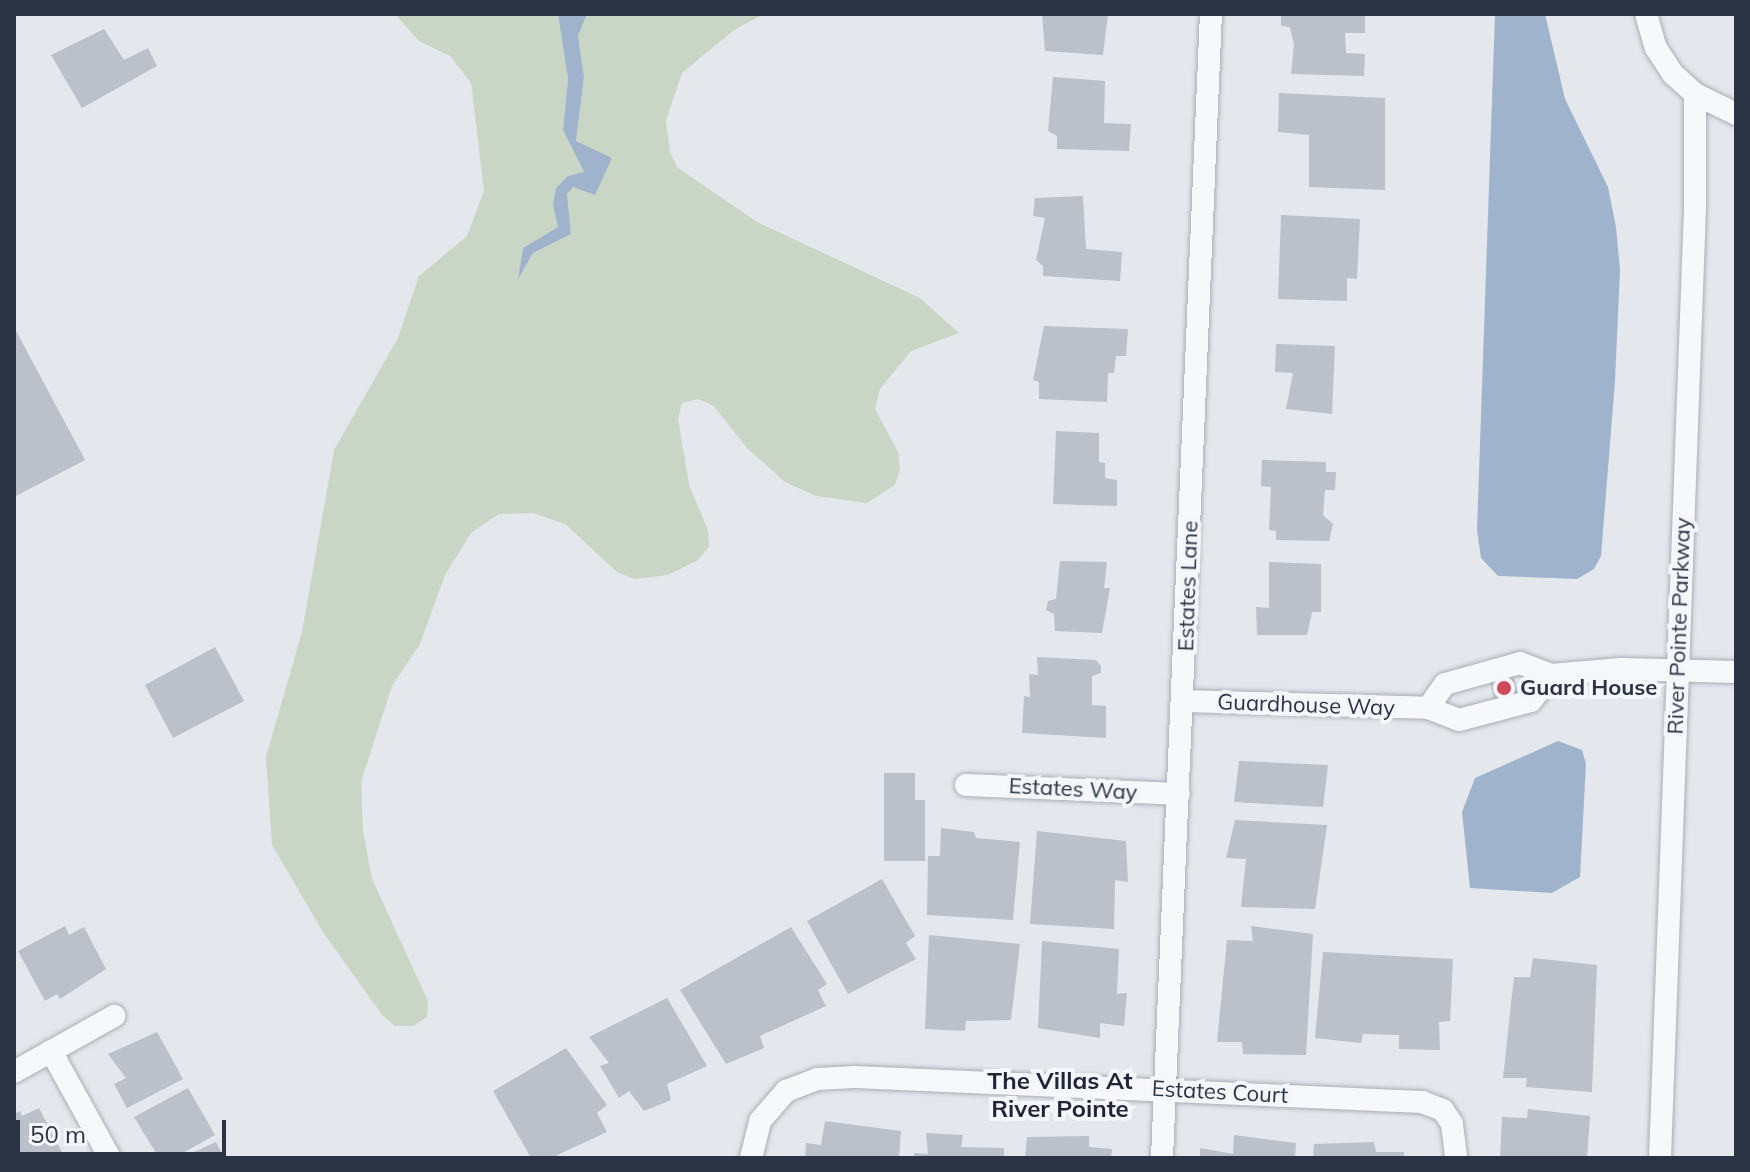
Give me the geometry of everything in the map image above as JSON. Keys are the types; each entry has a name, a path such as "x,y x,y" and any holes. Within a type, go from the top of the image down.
{"street":[{"name":"Estates Lane","path":"1162,1158 1211,14"},
{"path":"1646,14 1656,48 1695,94 1736,114"},
{"name":"River Pointe Parkway","path":"1660,1158 1695,208 1695,94"},
{"path":"1428,708 1445,684 1520,663 1551,675 1677,669 1736,672"},
{"name":"Guardhouse Way","path":"1183,701 1428,708 1459,720 1531,701 1551,675"},
{"name":"Estates Way","path":"966,785 1179,794"},
{"path":"14,1072 114,1016"},
{"path":"51,1051 110,1158"},
{"name":"Estates Court","path":"751,1158 760,1121 786,1091 817,1079 1164,1089 1422,1102 1443,1110 1452,1124 1456,1158"}],"green space":[{"path":"395,14 558,14 568,79 563,130 584,172 553,204 559,227 523,248 519,279 533,253 571,234 567,194 572,187 581,189 612,158 576,141 584,77 578,36 587,14 764,14 734,30 682,73 666,120 670,153 678,168 757,222 920,298 959,333 911,351 880,389 875,409 898,452 900,469 895,485 867,503 816,496 785,482 746,447 714,406 698,399 682,403 678,419 689,485 708,530 709,547 698,560 668,575 634,579 617,572 565,524 533,513 499,514 471,533 445,575 420,644 392,686 361,782 363,831 372,879 428,1001 427,1017 413,1026 395,1026 382,1015 323,932 272,845 266,757 302,632 334,450 398,338 419,276 467,236 484,191 471,83 450,56 419,41"}],"water":[{"path":"558,14 587,14 578,36 584,77 576,141 612,158 595,195 573,187 567,194 571,234 533,253 518,280 523,248 558,227 553,204 556,188 568,176 584,172 563,130 568,79"},
{"path":"1495,14 1545,14 1565,99 1608,187 1616,227 1620,270 1615,381 1601,556 1594,569 1577,579 1498,576 1481,558 1477,530"},
{"path":"1558,741 1582,750 1586,764 1580,877 1552,893 1470,888 1462,812 1475,778"}],"building":[{"path":"1042,14 1108,14 1103,55 1045,51"},
{"path":"1281,14 1365,14 1365,33 1345,33 1346,53 1365,54 1364,76 1291,74 1294,45 1290,27 1281,26"},
{"path":"104,29 124,60 148,48 157,66 82,108 51,55"},
{"path":"1053,77 1105,81 1104,123 1131,124 1129,151 1057,149 1057,136 1048,131"},
{"path":"1279,93 1385,98 1385,190 1309,187 1309,135 1278,132"},
{"path":"1083,196 1086,249 1122,252 1120,281 1043,276 1043,266 1036,260 1045,218 1033,216 1035,198"},
{"path":"1281,215 1360,219 1357,279 1347,278 1347,301 1278,299"},
{"path":"1044,326 1128,329 1126,356 1116,356 1114,373 1108,373 1107,402 1039,399 1039,382 1033,380"},
{"path":"14,327 85,460 14,497"},
{"path":"1276,344 1335,346 1332,414 1286,409 1293,373 1275,372"},
{"path":"1056,431 1099,433 1099,462 1105,463 1105,478 1117,480 1117,506 1053,504"},
{"path":"1262,460 1326,462 1326,472 1336,472 1335,490 1325,490 1323,515 1333,524 1329,541 1276,540 1276,531 1269,530 1271,487 1261,486"},
{"path":"1060,561 1107,562 1104,588 1110,588 1102,633 1055,631 1054,614 1046,610 1048,601 1056,599"},
{"path":"1269,562 1321,564 1321,612 1312,612 1307,635 1257,635 1256,607 1269,608"},
{"path":"215,647 244,701 173,738 145,685"},
{"path":"1037,657 1096,660 1101,666 1101,673 1092,676 1092,705 1106,706 1106,738 1022,733 1024,696 1030,697 1029,674 1038,675"},
{"name":"Guard House","path":"1513,674 1519,695 1495,702 1489,680"},
{"path":"1239,761 1328,765 1323,807 1234,802"},
{"path":"884,773 915,773 915,800 925,800 925,861 884,861"},
{"path":"1235,820 1327,825 1315,909 1241,907 1246,859 1226,858"},
{"path":"941,828 974,832 976,838 1020,842 1013,920 927,915 928,856 940,856"},
{"path":"1037,831 1126,841 1128,882 1115,880 1114,929 1030,924"},
{"path":"882,879 915,936 906,943 916,959 848,994 807,921"},
{"path":"65,926 69,935 84,927 106,969 60,999 57,994 45,1001 18,951"},
{"path":"1251,926 1313,934 1306,1055 1243,1054 1242,1042 1217,1042 1227,940 1253,941"},
{"path":"791,927 827,984 818,990 826,1006 760,1036 764,1048 726,1064 680,990"},
{"path":"929,935 1020,944 1011,1020 966,1021 965,1031 925,1029"},
{"path":"1042,941 1119,949 1117,994 1127,993 1124,1026 1100,1023 1100,1038 1038,1028"},
{"path":"1323,952 1453,959 1450,1021 1439,1022 1440,1050 1399,1049 1399,1035 1363,1034 1361,1043 1315,1038"},
{"path":"1533,958 1597,965 1592,1092 1526,1087 1527,1078 1503,1078 1514,977 1530,977"},
{"path":"667,998 707,1066 667,1084 671,1100 644,1111 629,1091 619,1098 600,1066 609,1063 589,1037"},
{"path":"157,1032 183,1079 127,1108 114,1084 126,1078 108,1054"},
{"path":"566,1048 607,1105 597,1113 607,1132 551,1158 531,1158 493,1091"},
{"path":"188,1088 215,1135 174,1158 159,1158 134,1117"},
{"path":"39,1108 65,1158 14,1158 14,1114 20,1111 22,1116"},
{"path":"1528,1109 1590,1116 1587,1158 1500,1158 1502,1117 1527,1118"},
{"path":"825,1121 901,1131 899,1158 805,1158 806,1143 821,1145"},
{"path":"926,1133 963,1135 961,1147 1004,1148 1004,1158 914,1158 914,1153 928,1154"},
{"path":"1234,1135 1296,1143 1295,1158 1200,1158 1200,1148 1233,1154"},
{"path":"1089,1136 1089,1147 1112,1149 1111,1158 1025,1158 1027,1137"},
{"path":"216,1142 224,1158 181,1158"},
{"path":"1374,1142 1376,1152 1404,1152 1404,1158 1313,1158 1314,1144"}],"place":[{"name":"Guard House","path":"1504,688"}],"district":[{"name":"The Villas At River Pointe","path":"1060,1095"}]}
